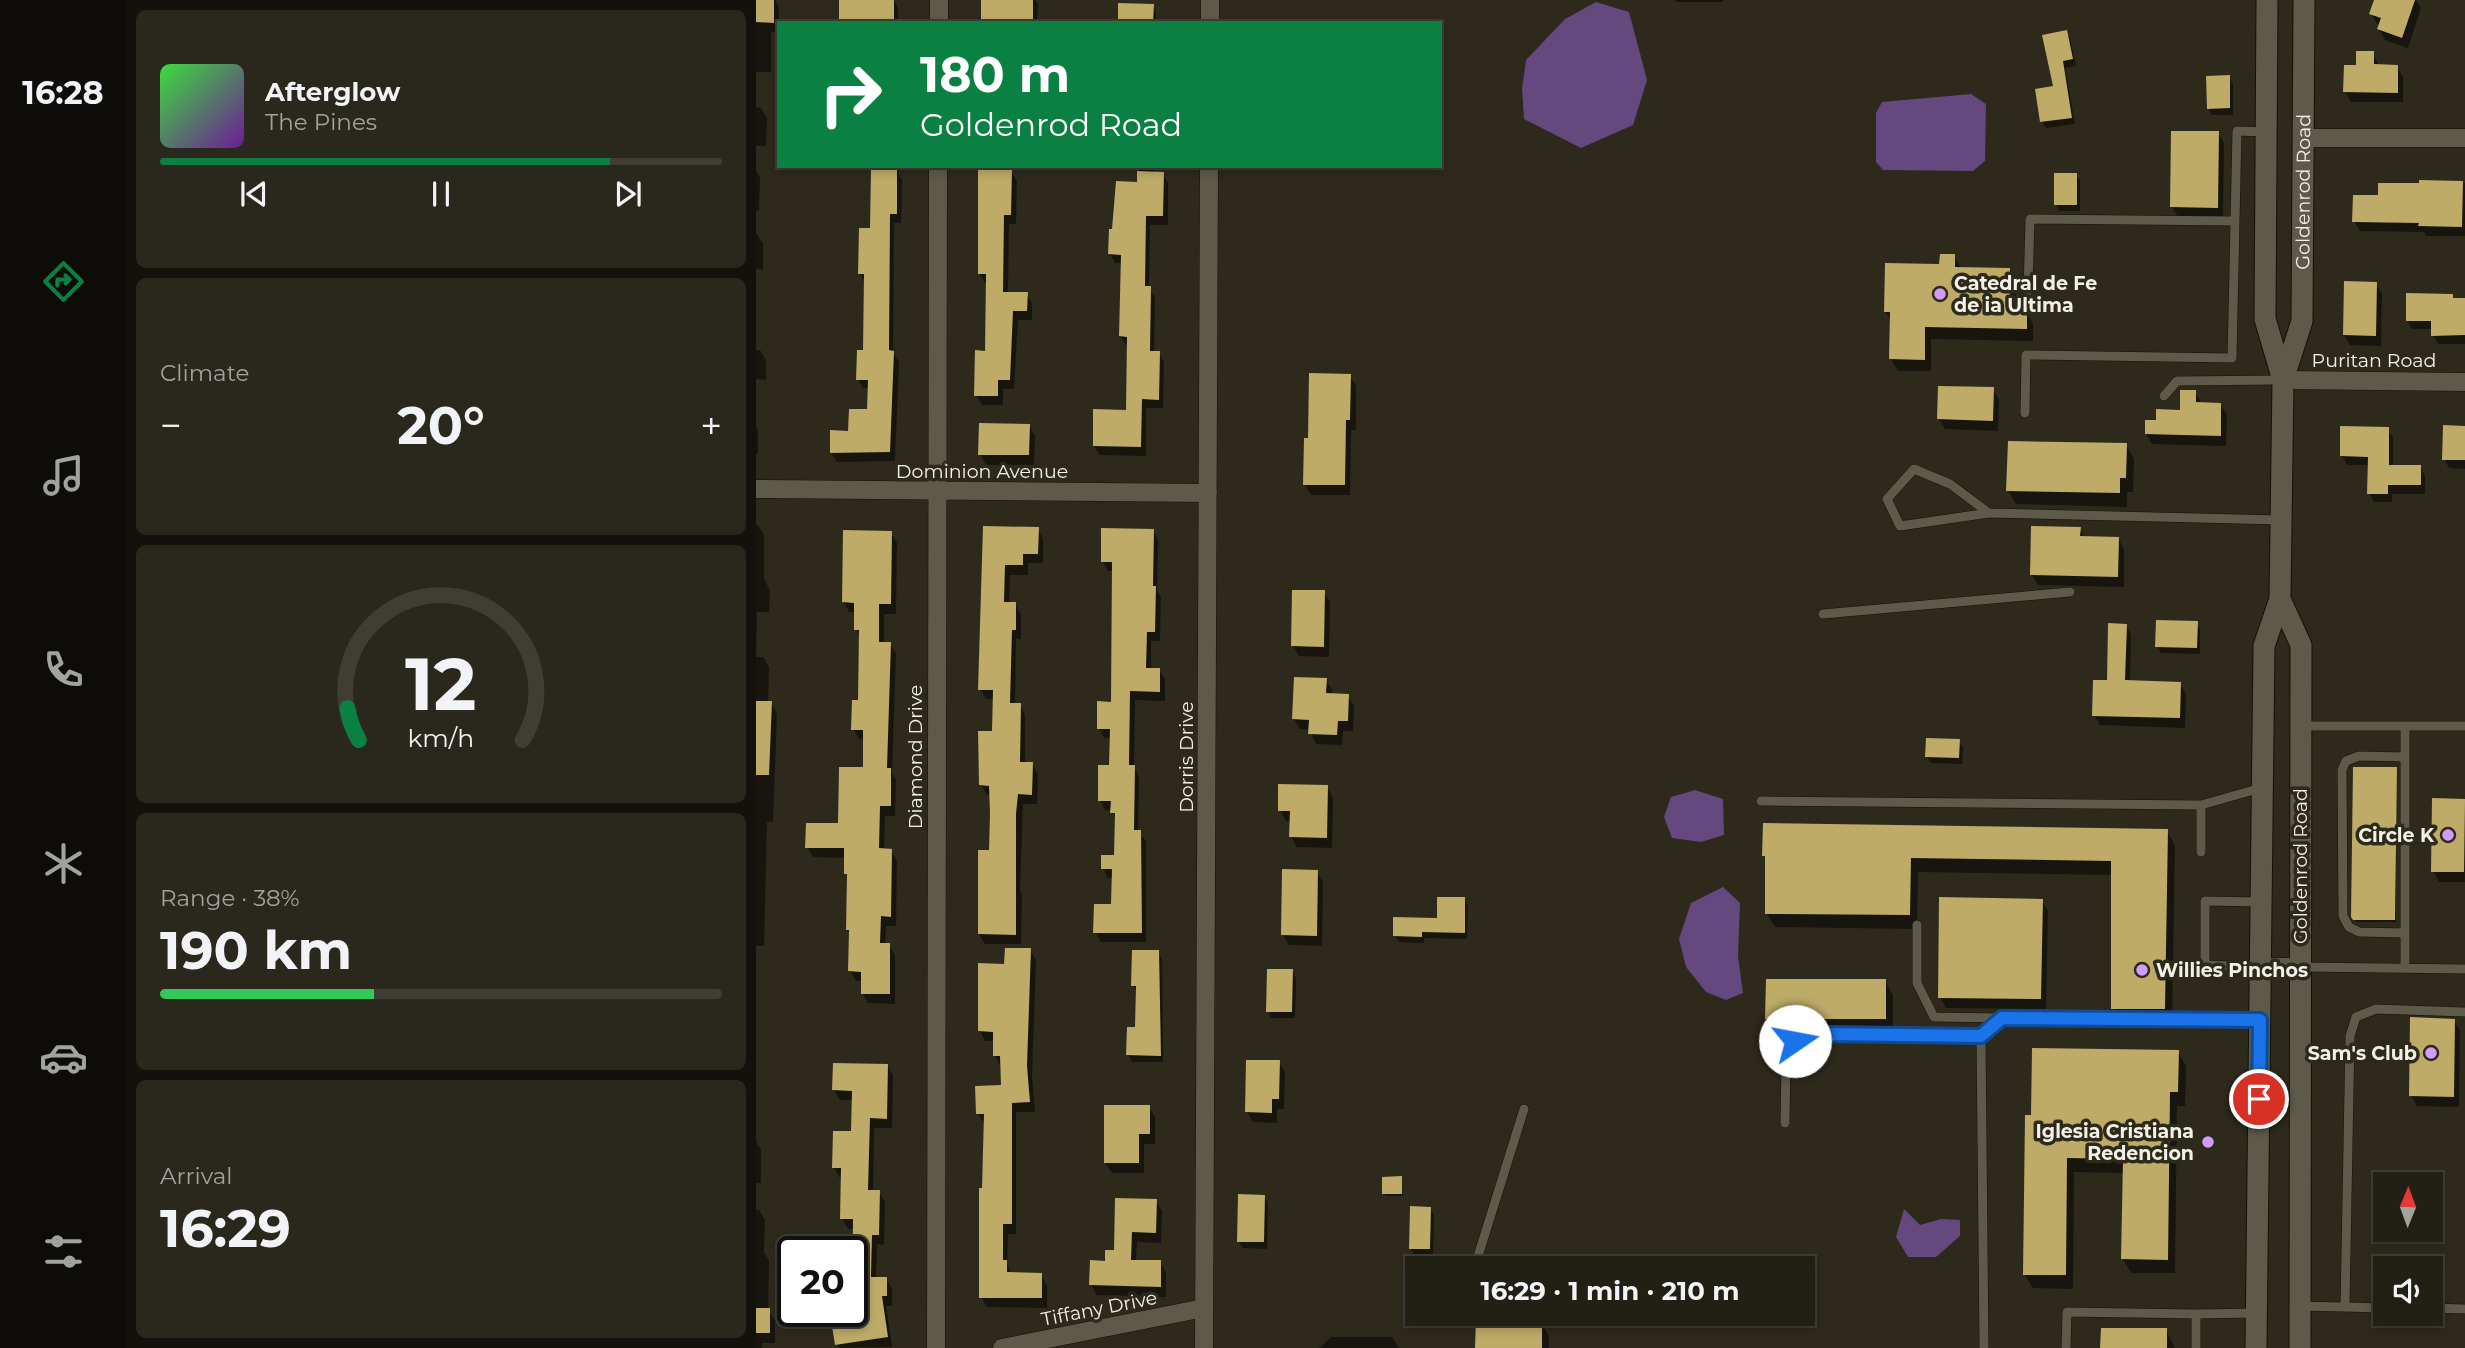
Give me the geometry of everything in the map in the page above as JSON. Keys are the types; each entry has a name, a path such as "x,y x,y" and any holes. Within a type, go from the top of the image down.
{"main road":[{"name":"Goldenrod Road","path":"2267,0 2265,319 2283,380"},
{"name":"Goldenrod Road","path":"2256,1348 2264,646 2280,599 2283,380 2301,321 2304,0"},
{"name":"Goldenrod Road","path":"2280,599 2301,645 2300,1348"}],"street":[{"path":"939,0 939,21"},
{"path":"1210,0 1210,21"},
{"path":"2304,138 2465,138"},
{"name":"Diamond Drive","path":"936,1348 938,168"},
{"name":"Dorris Drive","path":"1204,1348 1209,168"},
{"name":"Puritan Road","path":"2283,380 2465,382"},
{"name":"Dominion Avenue","path":"756,489 1208,493"},
{"path":"2261,967 2300,967"},
{"name":"Tiffany Drive","path":"1002,1348 1204,1308"}],"lane":[{"path":"2025,413 2025,355 2232,358 2237,131 2266,132"},
{"path":"2028,291 2030,219 2235,221"},
{"path":"2164,396 2177,381 2283,380"},
{"path":"1989,513 1950,484 1914,469 1887,499 1900,526 1989,513 2281,520"},
{"path":"1823,614 2070,592"},
{"path":"2300,726 2465,726"},
{"path":"2404,726 2405,968"},
{"path":"2404,757 2359,756 2346,761 2342,770 2343,916 2349,927 2358,932 2405,933"},
{"path":"1761,801 2201,805 2263,787"},
{"path":"2201,805 2201,852"},
{"path":"2261,902 2205,901 2205,965 2261,967"},
{"path":"1917,925 1917,984 1934,1017 2260,1020"},
{"path":"2300,967 2465,969"},
{"path":"2345,1307 2350,1036 2356,1017 2376,1009 2465,1012"},
{"path":"1785,1123 1786,1064 1795,1041 1825,1034 1981,1036 2002,1018"},
{"path":"1981,1036 1984,1348"},
{"path":"1478,1256 1524,1109"},
{"path":"2300,1306 2373,1308"},
{"path":"2443,1308 2465,1309"},
{"path":"2066,1348 2067,1312 2257,1313"},
{"path":"2196,1314 2196,1348"}],"shaded area":[{"path":"1596,2 1629,12 1647,80 1633,125 1581,148 1524,119 1522,89 1526,60 1565,19"},
{"path":"1971,94 1986,104 1985,161 1973,171 1883,170 1876,162 1876,113 1882,102"},
{"path":"1695,790 1723,799 1724,835 1701,842 1672,838 1664,817 1671,797"},
{"path":"1723,887 1740,903 1738,956 1743,993 1726,1000 1706,992 1686,967 1679,939 1691,903"},
{"path":"1904,1209 1920,1225 1941,1219 1960,1220 1960,1236 1936,1257 1908,1257 1896,1237"}],"building":[{"path":"756,0 774,0 774,23 756,22"},
{"path":"839,0 894,0 894,21 839,21"},
{"path":"981,0 1033,0 1033,21 981,21"},
{"path":"2374,0 2415,0 2402,38 2377,29 2381,18 2369,14"},
{"path":"1118,3 1154,4 1153,21 1118,21"},
{"path":"2067,30 2073,59 2063,61 2072,118 2040,122 2035,89 2053,86 2042,35"},
{"path":"2356,51 2374,51 2374,64 2398,65 2398,93 2343,92 2344,65 2356,65"},
{"path":"2230,75 2230,108 2207,109 2206,76"},
{"path":"2171,131 2219,131 2218,208 2170,207"},
{"path":"871,169 897,169 897,214 890,214 889,350 894,351 890,452 830,453 830,430 848,431 849,409 867,409 868,380 856,380 857,350 863,350 864,274 858,274 859,228 870,228"},
{"path":"978,169 1012,170 1011,215 1004,215 1003,292 1028,292 1027,311 1013,311 1010,380 998,380 998,396 974,396 975,350 985,351 986,274 978,274"},
{"path":"1137,171 1164,172 1163,216 1146,216 1145,286 1151,286 1150,351 1160,351 1159,400 1142,399 1141,447 1093,446 1093,409 1126,410 1127,337 1119,336 1121,255 1108,254 1109,229 1112,229 1116,181 1137,182"},
{"path":"2054,173 2077,173 2077,205 2054,205"},
{"path":"2419,180 2463,181 2462,227 2352,222 2353,195 2378,195 2378,183 2419,183"},
{"path":"1940,254 1955,254 1955,267 2010,268 2010,302 2013,302 2013,310 2027,310 2027,329 1925,327 1925,360 1889,359 1890,312 1884,312 1885,263 1939,264"},
{"path":"2344,281 2377,282 2376,336 2343,335"},
{"path":"2406,293 2453,294 2453,298 2465,298 2465,335 2431,336 2431,321 2406,321"},
{"path":"1309,373 1351,374 1350,420 1346,420 1345,485 1303,485 1304,438 1308,438"},
{"path":"1938,386 1994,387 1993,421 1937,419"},
{"path":"2180,390 2196,390 2196,402 2221,403 2221,436 2145,434 2145,420 2156,420 2156,409 2180,410"},
{"path":"979,423 1030,424 1029,455 978,455"},
{"path":"2443,425 2465,426 2465,460 2442,460"},
{"path":"2340,426 2389,427 2389,465 2421,465 2421,485 2388,485 2388,494 2367,494 2368,457 2340,456"},
{"path":"2008,441 2127,443 2126,478 2120,478 2120,493 2006,491"},
{"path":"983,526 1039,527 1038,554 1023,554 1023,565 1005,565 1004,602 1016,602 1016,630 1012,630 1010,703 1021,703 1020,762 1033,762 1032,795 1018,794 1016,814 1016,935 978,934 978,850 989,850 990,813 989,786 979,785 978,731 992,731 993,690 978,690"},
{"path":"2031,526 2081,527 2080,536 2119,537 2118,577 2030,575"},
{"path":"1101,528 1154,529 1155,632 1147,632 1146,668 1160,668 1160,692 1130,691 1129,765 1135,765 1134,830 1141,830 1142,933 1093,933 1094,904 1111,904 1112,869 1101,869 1101,855 1114,855 1115,813 1110,813 1111,801 1098,801 1098,765 1109,765 1110,729 1097,729 1097,701 1111,702 1112,562 1101,562"},
{"path":"843,530 892,531 891,604 879,604 879,642 891,642 887,768 891,768 891,806 880,806 879,848 892,849 891,917 881,916 880,943 890,943 890,994 861,994 861,972 848,971 849,930 846,930 847,874 844,874 844,848 805,848 806,823 838,823 839,767 863,767 863,730 851,730 852,700 858,700 859,630 854,630 854,603 842,602"},
{"path":"1292,590 1325,590 1324,647 1291,646"},
{"path":"2156,620 2198,621 2197,648 2155,647"},
{"path":"2108,623 2127,624 2125,680 2181,682 2180,718 2092,716 2093,680 2107,680"},
{"path":"1294,677 1327,678 1326,693 1349,694 1348,721 1338,721 1337,735 1308,734 1309,720 1292,719"},
{"path":"756,701 772,701 769,775 756,775"},
{"path":"1926,738 1960,739 1959,758 1925,757"},
{"path":"2353,767 2397,767 2395,920 2353,920 2351,917"},
{"path":"1278,784 1328,785 1327,838 1289,837 1290,811 1278,811"},
{"name":"Circle K","path":"2432,798 2465,799 2464,872 2431,872"},
{"path":"1763,823 2168,829 2165,1009 2111,1009 2111,861 1911,858 1910,915 1765,914"},
{"path":"1282,869 1318,870 1317,936 1281,935"},
{"path":"1437,897 1465,897 1465,933 1422,932 1422,937 1393,936 1393,917 1437,918"},
{"path":"1939,897 2043,899 2041,999 1938,998"},
{"path":"1005,948 1031,948 1027,1066 1030,1102 1012,1103 1012,1224 1003,1224 1003,1260 1007,1260 1007,1272 1042,1273 1042,1298 979,1298 979,1188 982,1188 984,1114 976,1114 975,1086 1001,1085 1000,1056 993,1056 993,1032 978,1031 978,963 1004,964"},
{"path":"1132,950 1159,950 1161,1056 1126,1055 1127,1027 1135,1027 1136,986 1131,986"},
{"path":"1267,969 1293,969 1292,1012 1266,1012"},
{"path":"1766,979 1886,979 1886,1019 1765,1019"},
{"path":"2410,1017 2455,1019 2454,1097 2409,1096"},
{"path":"2032,1048 2179,1050 2178,1092 2170,1092 2168,1260 2121,1259 2123,1159 2067,1158 2066,1275 2023,1275 2025,1115 2031,1115"},
{"path":"1246,1060 1280,1060 1279,1099 1272,1099 1272,1113 1245,1112"},
{"path":"833,1063 888,1064 887,1119 870,1118 868,1190 880,1190 879,1235 872,1235 871,1277 887,1277 887,1296 882,1296 888,1337 835,1345 832,1327 868,1327 868,1236 853,1236 853,1219 840,1219 841,1168 832,1168 833,1131 851,1131 852,1091 832,1090"},
{"path":"1104,1105 1150,1105 1150,1134 1139,1134 1139,1163 1104,1163"},
{"path":"1402,1176 1402,1194 1382,1194 1382,1177"},
{"path":"1238,1194 1265,1195 1264,1242 1237,1242"},
{"path":"1115,1198 1157,1199 1156,1233 1132,1232 1131,1260 1161,1260 1161,1287 1089,1285 1090,1260 1105,1261 1105,1250 1114,1250"},
{"path":"1410,1206 1431,1207 1430,1249 1409,1249"},
{"path":"756,1308 770,1308 770,1333 756,1333"},
{"path":"1476,1326 1542,1326 1542,1348 1475,1348"},
{"path":"2101,1328 2167,1328 2167,1348 2100,1348"}],"place":[{"name":"Catedral de Fe de ia Ultima","path":"1940,294"},
{"name":"Circle K","path":"2448,835"},
{"name":"Willies Pinchos","path":"2142,970"},
{"name":"Sam's Club","path":"2431,1053"},
{"name":"Iglesia Cristiana Redencion","path":"2208,1142"}],"route":[{"path":"1795,1041 1825,1034 1981,1036 2002,1018 2260,1020 2259,1099"}]}
